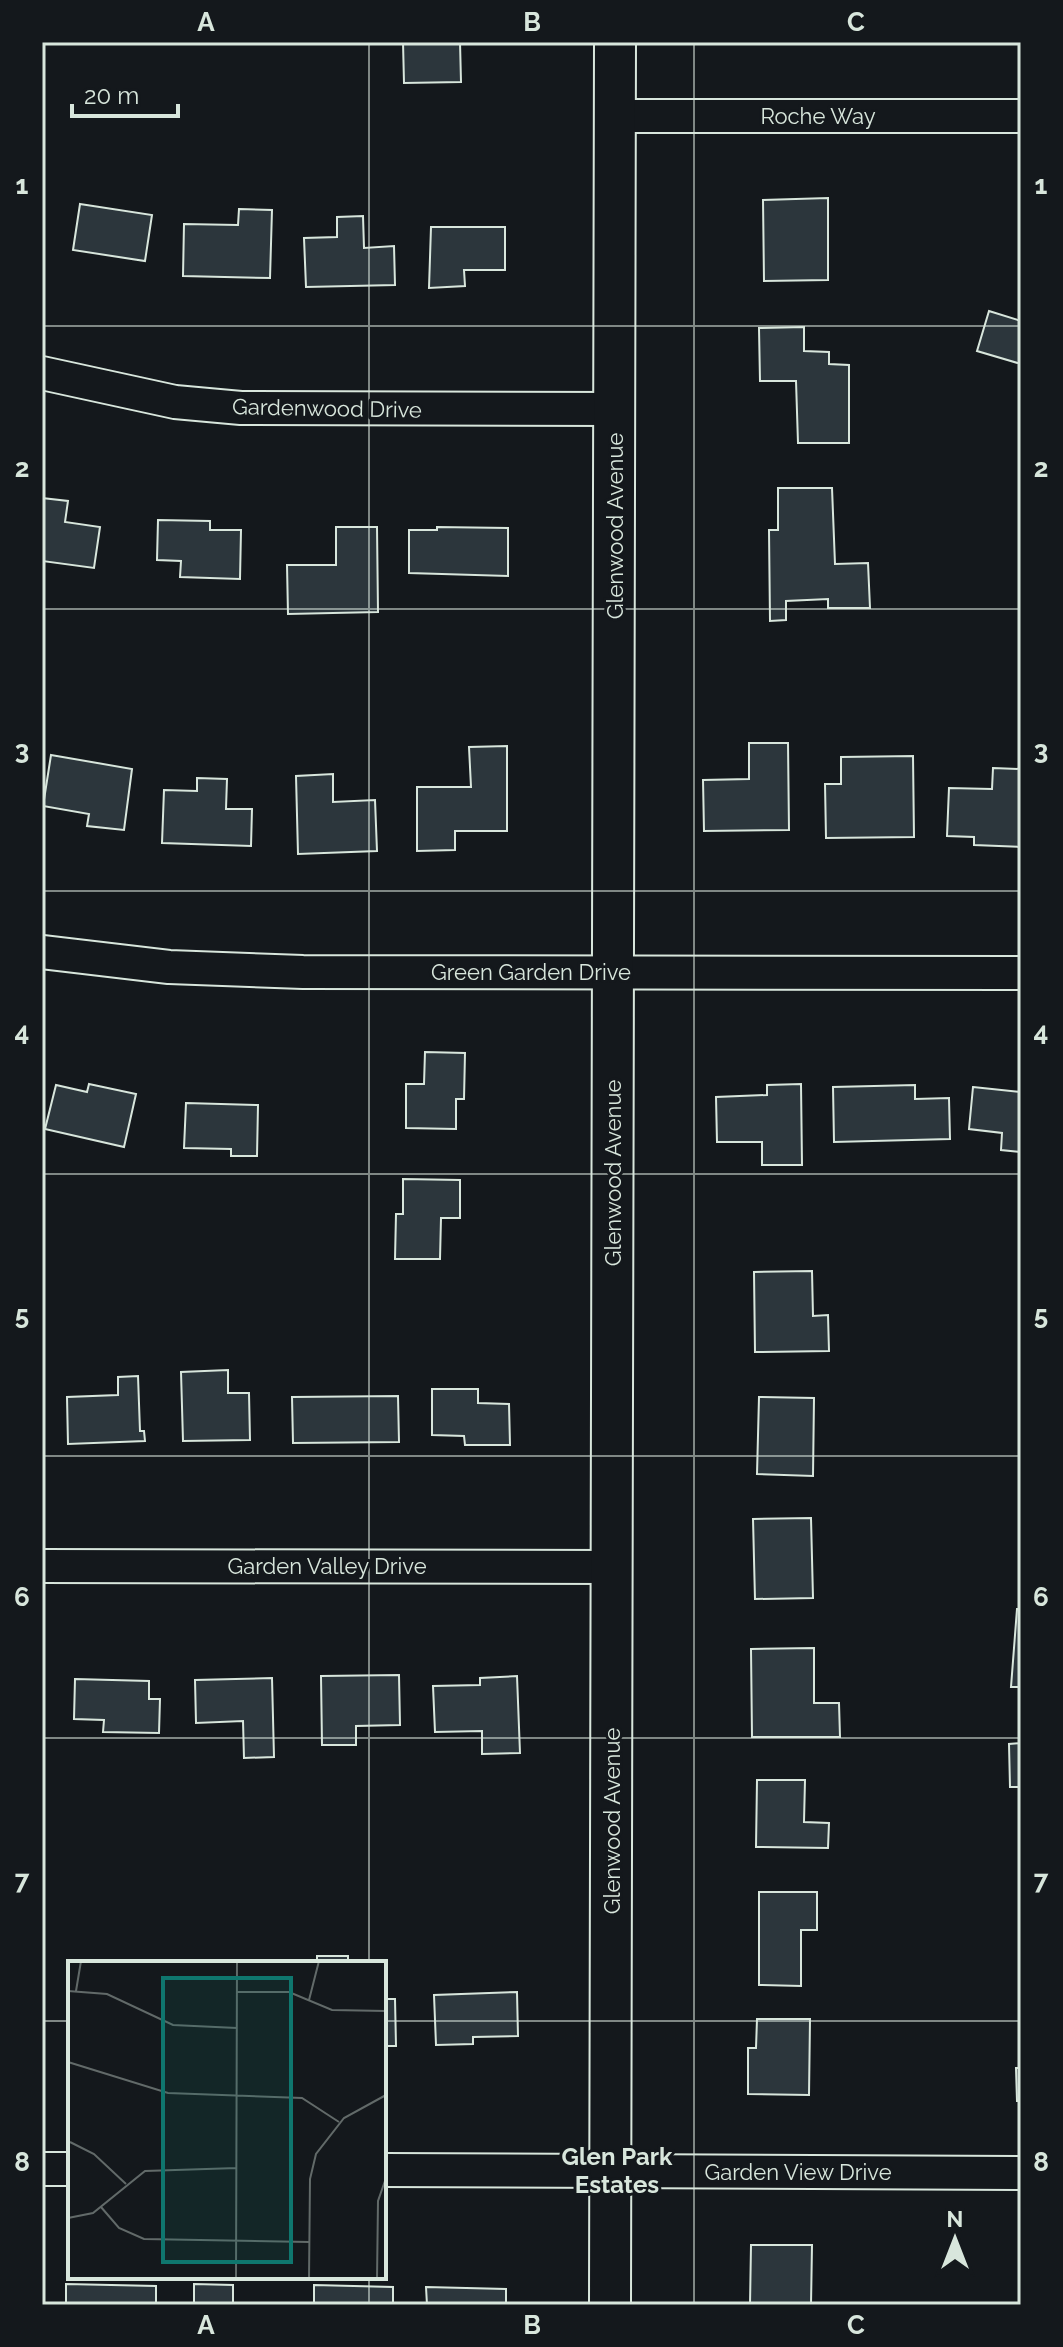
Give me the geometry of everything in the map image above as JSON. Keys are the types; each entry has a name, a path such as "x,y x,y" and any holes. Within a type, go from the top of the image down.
{"street":[{"name":"Glenwood Avenue","path":"610,2305 615,42"},
{"name":"Roche Way","path":"615,116 1021,116"},
{"name":"Gardenwood Drive","path":"42,373 175,402 241,408 616,409"},
{"name":"Green Garden Drive","path":"42,952 169,967 303,972 1021,973"},
{"name":"Garden Valley Drive","path":"42,1566 612,1567"},
{"path":"42,2169 68,2169"},
{"name":"Garden View Drive","path":"386,2170 1021,2173"}],"building":[{"path":"403,42 460,42 461,82 404,83"},
{"path":"828,198 828,280 764,281 763,200"},
{"path":"80,204 152,215 145,261 73,250"},
{"path":"239,209 272,210 270,278 183,276 184,224 238,225"},
{"path":"363,216 364,248 394,246 395,285 306,287 304,238 337,237 337,217"},
{"path":"431,227 505,227 505,270 464,270 465,286 429,288"},
{"path":"989,311 1021,321 1021,364 977,351"},
{"path":"804,327 804,351 829,352 829,364 849,365 849,443 798,443 796,381 760,381 759,328"},
{"path":"778,488 832,488 835,564 868,563 870,608 828,608 828,599 786,601 786,620 770,621 769,530 778,530"},
{"path":"42,498 68,501 65,522 100,527 94,568 42,561"},
{"path":"158,520 210,521 210,530 241,530 240,579 180,577 181,561 157,560"},
{"path":"336,527 377,527 378,612 288,614 287,565 336,565"},
{"path":"437,527 508,528 508,576 409,573 409,530 437,530"},
{"path":"749,743 788,743 789,830 704,831 703,780 749,779"},
{"path":"507,746 507,831 455,831 455,850 417,851 417,787 471,787 469,747"},
{"path":"51,755 132,769 124,830 87,826 89,814 43,806"},
{"path":"913,756 914,837 826,838 825,784 841,784 841,757"},
{"path":"993,768 1021,769 1021,847 974,845 974,837 947,836 949,788 992,789"},
{"path":"333,774 333,802 375,800 377,851 298,854 296,776"},
{"path":"197,778 227,779 226,809 252,809 251,846 162,843 164,790 197,791"},
{"path":"425,1052 465,1053 464,1099 456,1099 456,1129 406,1128 406,1084 424,1084"},
{"path":"89,1084 136,1094 124,1147 45,1129 56,1085 87,1092"},
{"path":"801,1084 802,1165 762,1165 762,1142 717,1142 716,1097 767,1095 767,1085"},
{"path":"915,1085 915,1099 949,1098 950,1139 834,1142 833,1087"},
{"path":"973,1087 1021,1092 1021,1171 1020,1152 1001,1150 1002,1133 969,1129"},
{"path":"186,1103 258,1105 257,1156 231,1156 231,1149 184,1148"},
{"path":"403,1179 460,1180 460,1218 441,1218 440,1259 395,1259 396,1214 403,1214"},
{"path":"812,1271 813,1316 828,1315 829,1351 755,1352 754,1272"},
{"path":"228,1370 228,1393 249,1393 250,1440 183,1441 181,1372"},
{"path":"138,1376 140,1431 144,1431 145,1441 68,1444 67,1397 118,1395 118,1377"},
{"path":"432,1389 478,1389 478,1403 509,1404 510,1445 465,1445 464,1436 432,1435"},
{"path":"398,1396 399,1442 293,1443 292,1397"},
{"path":"759,1397 814,1398 813,1476 757,1474"},
{"path":"811,1518 813,1598 755,1599 753,1519"},
{"path":"1017,1609 1021,1609 1021,1687 1011,1687"},
{"path":"814,1648 814,1703 839,1703 840,1737 752,1737 751,1649"},
{"path":"399,1675 400,1725 356,1726 356,1745 322,1745 321,1676"},
{"path":"517,1676 520,1753 482,1754 482,1731 435,1732 433,1686 480,1685 480,1678"},
{"path":"272,1678 274,1757 244,1758 243,1721 196,1723 195,1680"},
{"path":"75,1679 149,1681 149,1699 160,1699 159,1733 103,1732 104,1720 74,1719"},
{"path":"1021,1743 1021,1787 1010,1787 1009,1744"},
{"path":"757,1780 805,1780 804,1822 829,1823 828,1848 756,1847"},
{"path":"759,1892 817,1892 817,1930 801,1930 801,1986 759,1985"},
{"path":"317,1956 348,1956 348,1961 317,1961"},
{"path":"517,1992 518,2036 473,2037 473,2044 436,2045 434,1995"},
{"path":"386,1999 395,1999 396,2046 386,2046"},
{"path":"757,2019 810,2019 809,2095 748,2094 748,2048 756,2048"},
{"path":"1016,2068 1021,2068 1021,2101 1017,2101"},
{"path":"751,2245 812,2245 811,2305 750,2305"},
{"path":"66,2284 156,2286 156,2305 66,2305"},
{"path":"194,2284 233,2285 233,2303 276,2305 194,2305"},
{"path":"314,2285 393,2287 393,2305 314,2305"},
{"path":"426,2287 506,2289 506,2305 427,2305"}],"district":[{"name":"Glen Park Estates","path":"617,2171"}]}
